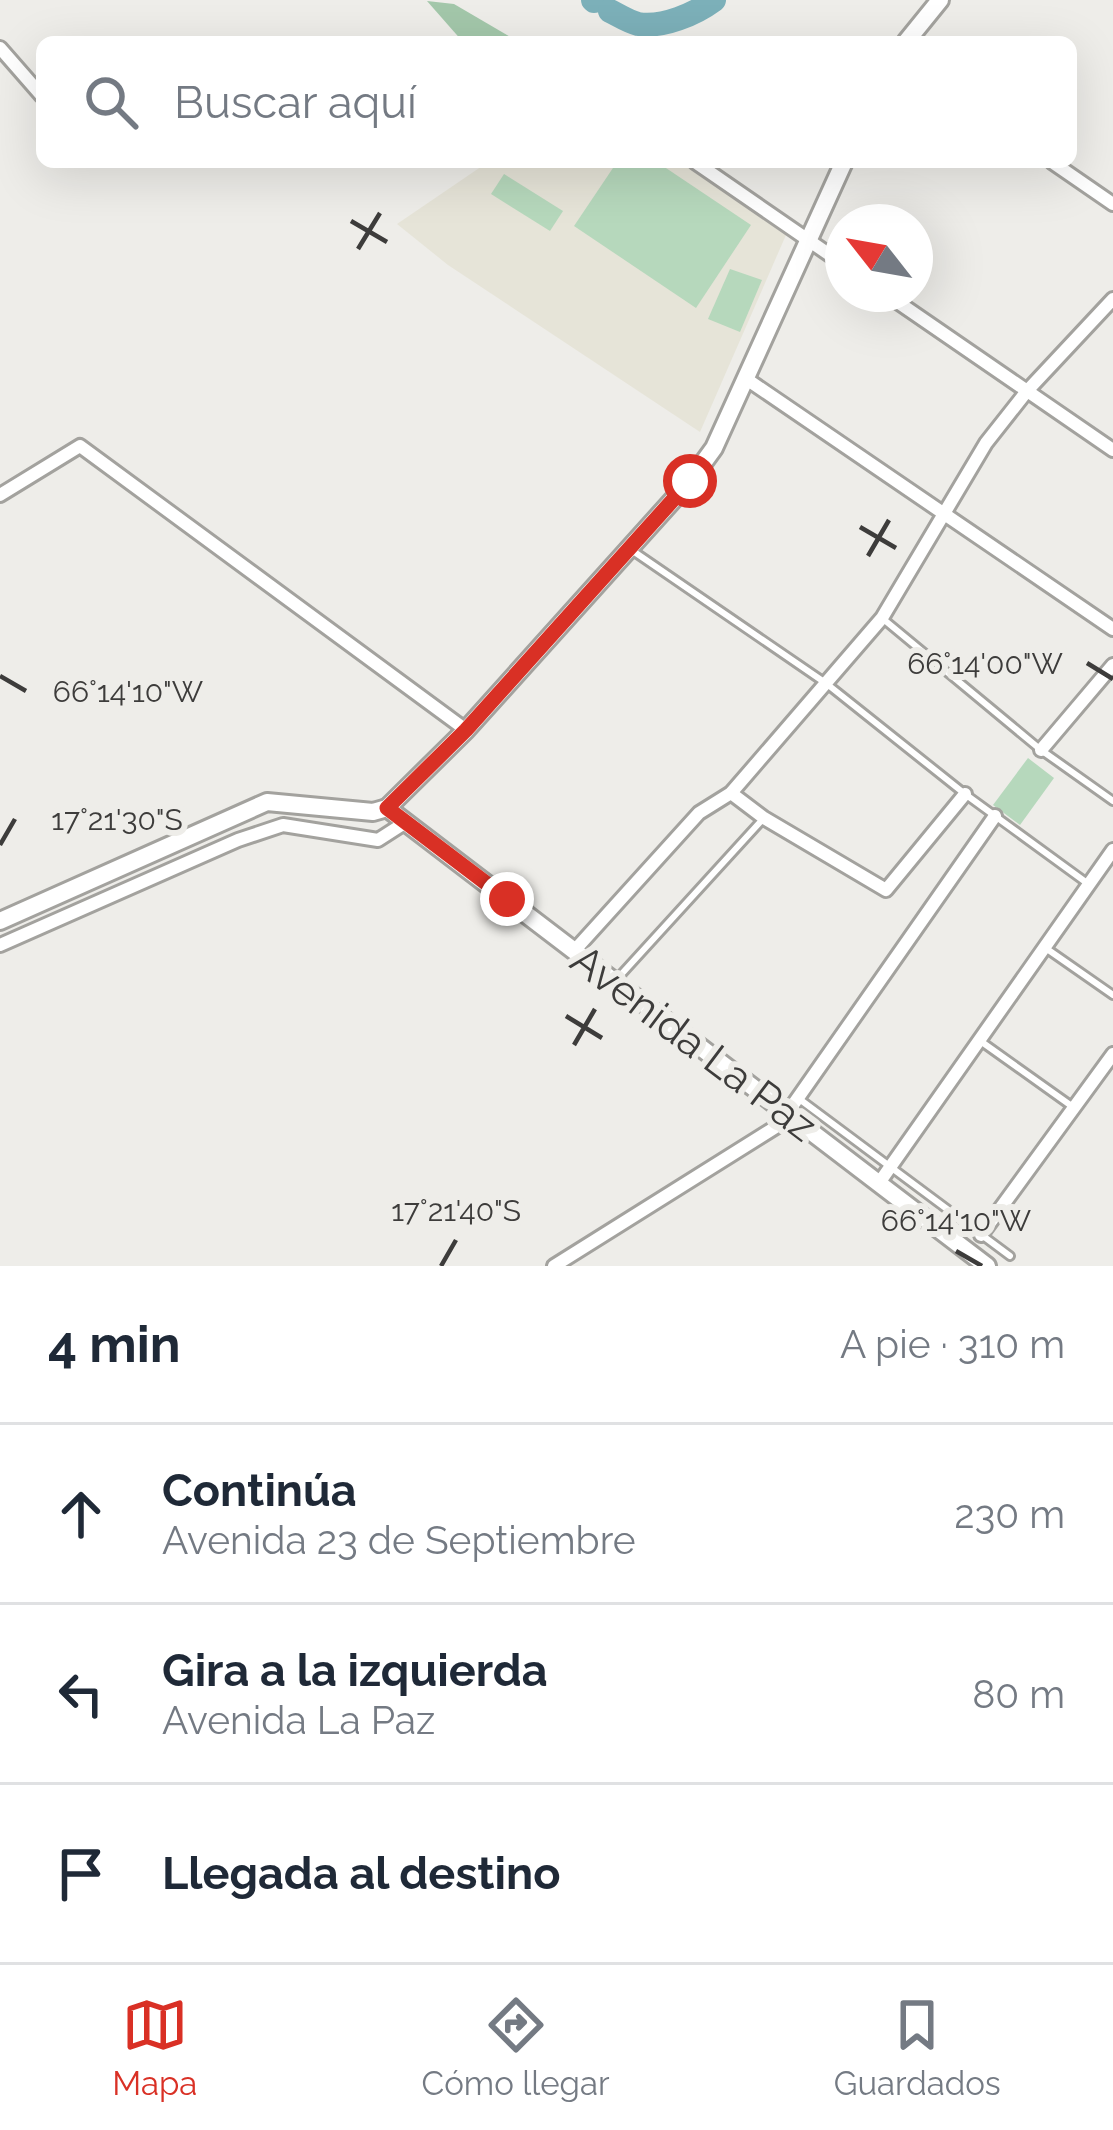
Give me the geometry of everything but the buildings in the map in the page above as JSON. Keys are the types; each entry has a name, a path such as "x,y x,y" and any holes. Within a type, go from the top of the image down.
{"main road":[{"path":"911,36 940,0"},
{"path":"0,921 267,802 373,812 387,808 466,730 630,549 714,448 841,168"},
{"name":"Avenida La Paz","path":"387,808 614,982 792,1106 879,1184 987,1266"}],"street":[{"path":"0,48 36,89"},
{"path":"704,168 825,252"},
{"path":"1061,168 1113,204"},
{"path":"574,951 699,813 731,793 882,618 986,443 1027,391 1113,299"},
{"path":"912,312 1113,450"},
{"path":"745,378 1113,629"},
{"path":"0,495 80,446 466,730"},
{"path":"1041,750 1113,665"},
{"path":"731,793 764,818 886,890 964,794"},
{"path":"554,1266 779,1125 995,816"},
{"path":"0,946 283,824 378,840 406,823"},
{"path":"879,1184 1113,851"},
{"path":"981,1235 1113,1054"}],"lane":[{"path":"630,549 827,684 964,794 1089,884"},
{"path":"882,618 1041,750 1113,801"},
{"path":"614,982 764,818"},
{"path":"1045,947 1113,995"},
{"path":"979,1040 1073,1107"},
{"path":"792,1106 890,1167 1010,1256"}],"shaded area":[{"path":"479,168 690,168 786,235 700,432 448,265 397,224"}],"green space":[{"path":"427,1 454,4 509,36 458,36"},
{"path":"613,168 666,168 751,225 696,308 574,226"},
{"path":"504,174 563,211 550,231 491,194"},
{"path":"730,269 762,280 740,332 708,319"},
{"path":"1028,758 1054,778 1020,825 993,805"}],"waterway":[{"path":"610,11 638,24 658,24 714,0"}],"route":[{"path":"507,899 387,808 466,730 690,481"}]}
